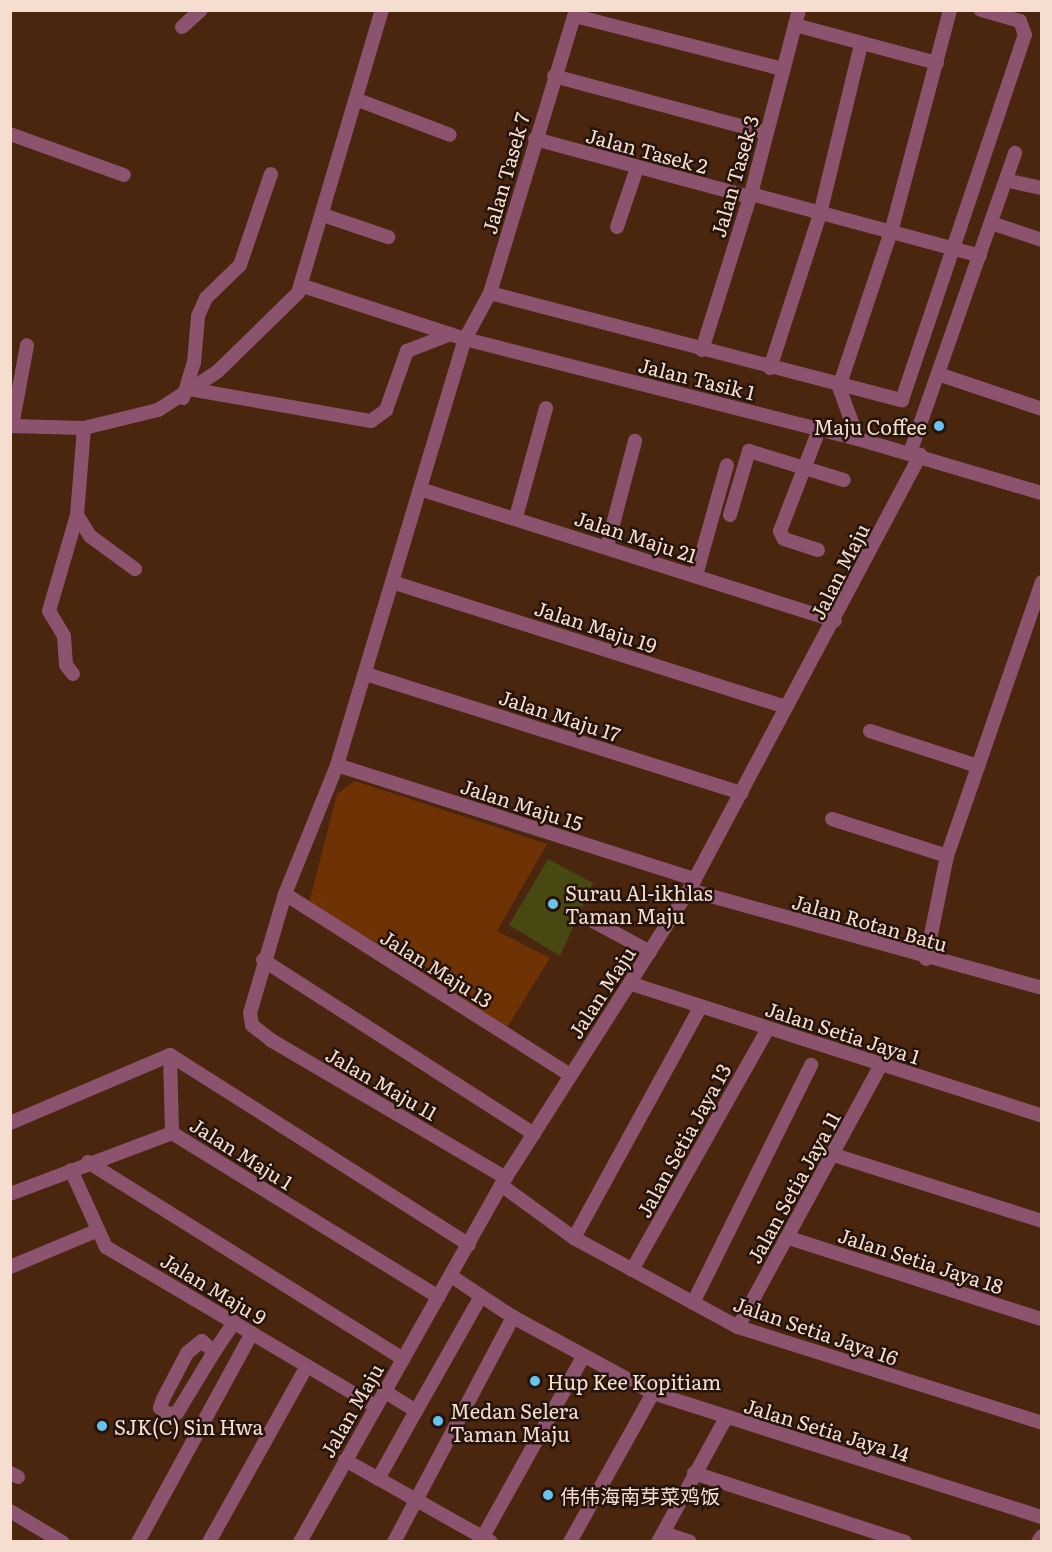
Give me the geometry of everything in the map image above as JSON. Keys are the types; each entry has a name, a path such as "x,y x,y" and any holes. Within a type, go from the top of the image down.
{"street":[{"path":"182,27 201,10"},
{"path":"27,345 11,426 84,428 126,422 189,394 303,286 382,10"},
{"name":"Jalan Tasek 3","path":"702,350 750,196 799,10"},
{"path":"490,293 894,402 907,396 957,250 1026,30 1020,21 981,10"},
{"path":"858,439 839,387 891,231 949,11"},
{"path":"575,13 783,69"},
{"name":"Jalan Tasek 7","path":"250,1013 263,960 285,894 337,765 423,490 465,339 490,293 575,13"},
{"path":"795,25 937,63"},
{"path":"770,368 820,214 861,44"},
{"path":"554,76 767,134"},
{"path":"358,100 450,135"},
{"path":"10,134 124,175"},
{"name":"Jalan Tasek 2","path":"535,139 637,168 891,231 980,256"},
{"name":"Jalan Maju","path":"300,1542 384,1390 504,1182 569,1074 632,984 692,884 786,706 835,621 915,454 938,374 991,223 1009,181 1015,153"},
{"path":"617,227 637,168"},
{"path":"189,394 198,316 206,298 240,265 271,174"},
{"path":"1009,181 1041,188"},
{"path":"323,215 388,237"},
{"path":"991,223 1041,240"},
{"name":"Jalan Tasik 1","path":"303,286 465,339 915,454 1041,493"},
{"path":"189,394 371,421 386,411 407,351 451,334"},
{"path":"938,374 1041,409"},
{"path":"516,517 546,408"},
{"path":"73,674 66,665 64,636 49,611 77,515 84,428"},
{"path":"818,550 780,536 801,466 819,430"},
{"path":"607,547 635,441"},
{"path":"730,515 749,451 844,480"},
{"path":"696,575 727,465"},
{"name":"Jalan Maju 21","path":"423,490 516,517 835,621"},
{"path":"77,515 90,536 135,569"},
{"path":"926,959 947,856 1041,582"},
{"name":"Jalan Maju 19","path":"395,583 786,706"},
{"name":"Jalan Maju 17","path":"366,674 742,793"},
{"path":"870,731 978,766"},
{"name":"Jalan Maju 15","path":"337,765 692,884"},
{"path":"832,819 947,856"},
{"name":"Jalan Rotan Batu","path":"692,884 926,959 1041,988"},
{"name":"Jalan Maju 13","path":"285,894 569,1074"},
{"path":"591,920 650,952"},
{"path":"263,960 534,1134"},
{"name":"Jalan Setia Jaya 1","path":"632,984 1041,1116"},
{"path":"574,1238 701,1006"},
{"name":"Jalan Maju 11","path":"250,1013 252,1025 271,1040 504,1182"},
{"name":"Jalan Setia Jaya 13","path":"632,1270 768,1029"},
{"path":"10,1123 170,1055"},
{"path":"170,1055 172,1132"},
{"path":"170,1055 469,1245"},
{"path":"693,1303 811,1065"},
{"name":"Jalan Setia Jaya 11","path":"738,1327 789,1238 881,1065"},
{"name":"Jalan Maju 1","path":"10,1194 88,1162 172,1132 438,1297"},
{"path":"834,1155 1041,1221"},
{"path":"88,1162 403,1359"},
{"name":"Jalan Maju 9","path":"71,1170 96,1231 106,1247 375,1406"},
{"name":"Jalan Setia Jaya 16","path":"504,1182 574,1238 738,1327 1041,1423"},
{"path":"10,1267 96,1231"},
{"name":"Jalan Setia Jaya 18","path":"789,1238 1041,1319"},
{"name":"Jalan Setia Jaya 14","path":"451,1276 513,1317 653,1393 1041,1517"},
{"path":"378,1479 481,1296"},
{"path":"394,1542 513,1317"},
{"path":"214,1352 196,1342 160,1408 177,1413 234,1323"},
{"path":"138,1542 252,1334"},
{"path":"345,1460 485,1540 583,1357"},
{"path":"209,1542 307,1366"},
{"path":"384,1390 416,1411"},
{"path":"570,1542 653,1393"},
{"path":"690,1542 660,1537 726,1418"},
{"path":"694,1473 906,1542"},
{"path":"10,1511 62,1542"},
{"path":"1038,1542 1041,1536"}],"shaded area":[{"path":"355,781 547,844 497,931 550,958 506,1029 309,903 337,794"}],"building":[{"name":"Surau Al-ikhlas Taman Maju","path":"548,859 593,883 560,956 509,925"}],"place":[{"name":"Maju Coffee","path":"939,426"},
{"name":"Surau Al-ikhlas Taman Maju","path":"553,904"},
{"name":"Hup Kee Kopitiam","path":"535,1381"},
{"name":"Medan Selera Taman Maju","path":"438,1421"},
{"name":"SJK(C) Sin Hwa","path":"102,1426"},
{"name":"伟伟海南芽菜鸡饭","path":"548,1495"}]}
